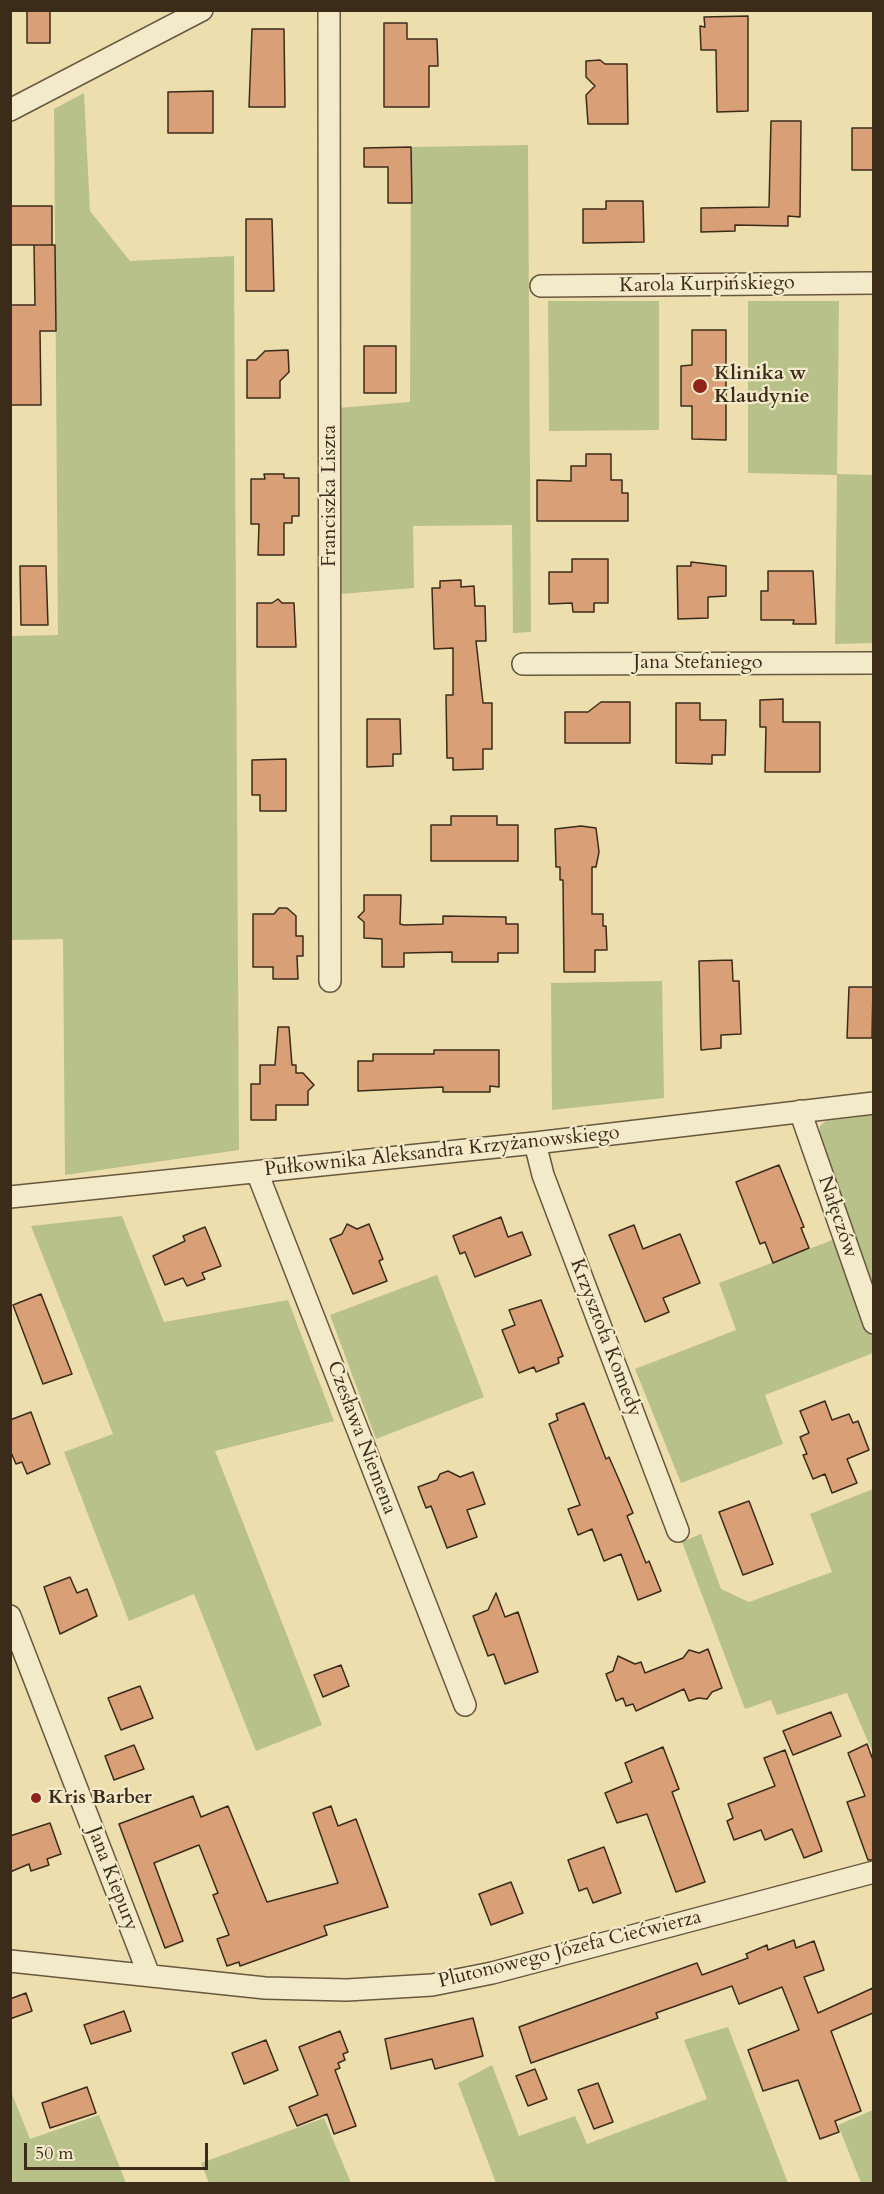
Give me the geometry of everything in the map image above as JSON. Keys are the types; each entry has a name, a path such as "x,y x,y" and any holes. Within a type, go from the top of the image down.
{"street":[{"path":"10,110 202,10"},
{"name":"Franciszka Liszta","path":"329,10 330,981"},
{"name":"Karola Kurpińskiego","path":"541,286 873,283"},
{"name":"Jana Stefaniego","path":"523,664 873,663"},
{"name":"Pułkownika Aleksandra Krzyżanowskiego","path":"10,1197 535,1143 873,1103"},
{"name":"Nałęczów","path":"800,1111 873,1323"},
{"name":"Krzysztofa Komedy","path":"535,1143 543,1174 678,1531"},
{"name":"Czesława Niemena","path":"257,1172 465,1704"},
{"name":"Jana Kiepury","path":"10,1616 149,1975"},
{"name":"Plutonowego Józefa Ciećwierza","path":"10,1961 265,1988 347,1990 432,1985 492,1973 873,1872"}],"green space":[{"path":"84,93 90,211 130,261 234,256 239,1150 65,1175 63,939 11,940 10,636 58,635 54,109"},
{"path":"528,145 531,632 513,633 512,525 413,526 414,588 340,594 338,408 410,402 411,147"},
{"path":"548,301 659,301 659,430 549,431"},
{"path":"748,301 839,301 837,474 873,475 873,643 835,644 837,475 748,473"},
{"path":"662,981 664,1098 552,1110 551,983"},
{"path":"873,1115 873,1302 819,1137 820,1126 826,1121"},
{"path":"122,1216 164,1322 288,1300 334,1421 215,1451 322,1725 256,1751 194,1594 129,1621 64,1452 113,1434 31,1226"},
{"path":"835,1239 873,1339 873,1353 765,1395 783,1444 681,1483 635,1369 736,1330 719,1283"},
{"path":"437,1275 484,1397 376,1439 330,1315"},
{"path":"873,1489 873,1753 847,1693 777,1715 771,1700 745,1709 682,1542 701,1534 721,1589 749,1602 832,1572 810,1514"},
{"path":"728,2027 788,2183 496,2183 458,2083 492,2065 519,2136 575,2116 587,2144 707,2099 684,2040"},
{"path":"10,2089 30,2139 99,2115 126,2183 11,2183"},
{"path":"873,2110 873,2183 861,2183 838,2125"},
{"path":"324,2118 351,2183 209,2183 201,2163"}],"building":[{"path":"27,10 50,10 50,43 27,43"},
{"path":"748,16 748,111 717,112 716,50 701,50 700,26 705,27 704,17"},
{"path":"384,23 407,23 407,39 437,39 438,66 429,66 429,107 384,107"},
{"path":"252,29 284,29 285,107 249,107"},
{"path":"600,60 605,64 627,64 628,124 588,124 586,95 595,86 586,77 586,61"},
{"path":"213,91 213,133 168,133 168,92"},
{"path":"771,121 801,121 800,217 788,216 788,226 735,225 735,231 701,232 701,208 769,207"},
{"path":"852,128 873,128 873,170 852,170"},
{"path":"411,147 412,203 388,203 388,167 364,167 364,148"},
{"path":"606,201 643,201 644,242 583,243 583,209 606,209"},
{"path":"10,206 52,206 52,245 10,245"},
{"path":"246,219 272,219 274,291 246,291"},
{"path":"34,245 55,245 56,331 40,331 41,405 10,405 10,305 35,305"},
{"name":"Klinika w Klaudynie","path":"692,330 726,330 726,440 692,439 692,406 681,406 681,366 692,365"},
{"path":"364,346 396,346 396,393 364,393"},
{"path":"288,350 289,372 280,381 280,398 247,398 247,360 256,360 265,351"},
{"path":"586,454 611,454 611,480 622,480 622,493 628,493 628,521 537,521 537,480 571,481 571,466 586,466"},
{"path":"264,474 284,474 284,478 299,478 299,516 292,516 292,523 284,523 284,555 258,555 259,524 251,524 251,479 265,479"},
{"path":"572,559 608,559 608,603 594,603 594,612 573,612 572,603 549,604 549,572 572,572"},
{"path":"691,562 726,566 726,596 708,597 708,618 678,619 677,566 691,566"},
{"path":"20,566 46,566 48,625 21,625"},
{"path":"768,571 813,571 816,624 793,624 794,620 761,620 761,591 768,591"},
{"path":"461,580 461,587 474,586 475,606 485,606 486,641 476,641 483,703 492,703 492,749 483,749 483,769 453,770 453,758 447,758 446,695 453,695 453,648 434,649 432,588 440,588 440,581"},
{"path":"278,599 282,603 294,603 296,647 257,647 257,603 272,603"},
{"path":"783,699 783,722 820,722 820,772 765,772 766,727 760,727 760,700"},
{"path":"601,702 630,702 630,743 565,743 565,712 588,712"},
{"path":"676,703 700,703 700,720 726,720 725,755 712,755 712,764 676,763"},
{"path":"367,719 400,719 401,754 393,754 393,766 367,767"},
{"path":"286,759 286,811 260,811 260,795 252,795 252,760"},
{"path":"451,816 497,816 497,825 518,825 518,861 431,861 431,825 451,825"},
{"path":"581,826 596,828 599,852 596,867 592,867 592,914 603,914 607,950 595,950 595,972 564,972 563,880 560,880 560,867 556,867 555,829"},
{"path":"364,895 401,895 400,924 404,925 443,924 443,916 506,917 506,924 518,924 518,953 498,953 498,962 452,962 452,952 404,953 404,967 382,967 382,939 364,938 364,922 358,917 364,911"},
{"path":"279,908 287,908 296,916 296,936 303,936 303,956 297,956 298,979 273,979 273,967 253,967 253,914 274,914"},
{"path":"732,960 733,981 739,981 741,1034 721,1035 721,1048 701,1050 699,961"},
{"path":"849,987 873,987 872,1038 847,1038"},
{"path":"278,1027 289,1027 292,1065 296,1065 296,1073 303,1073 314,1085 308,1091 308,1105 276,1105 276,1120 251,1120 251,1084 260,1084 260,1065 275,1065"},
{"path":"434,1050 499,1050 499,1087 490,1086 490,1092 443,1092 443,1087 358,1091 358,1061 373,1061 373,1054 434,1054"},
{"path":"779,1165 804,1227 801,1228 809,1248 773,1263 765,1242 760,1244 736,1182"},
{"path":"501,1217 508,1237 522,1232 531,1255 475,1277 465,1252 460,1254 453,1236"},
{"path":"347,1224 357,1229 369,1224 383,1259 379,1261 387,1281 353,1294 330,1239 342,1234"},
{"path":"634,1225 643,1249 680,1234 700,1283 663,1298 669,1312 645,1322 609,1235"},
{"path":"205,1227 221,1266 202,1273 205,1279 187,1286 183,1278 165,1285 153,1256 185,1241 183,1236"},
{"path":"41,1294 72,1374 43,1384 13,1305"},
{"path":"541,1300 563,1356 558,1358 559,1363 536,1372 534,1367 519,1373 502,1330 515,1325 509,1310"},
{"path":"825,1401 832,1420 849,1414 853,1423 858,1421 869,1450 847,1459 857,1483 832,1493 825,1474 813,1479 803,1455 807,1454 800,1437 809,1433 800,1411"},
{"path":"584,1403 606,1459 609,1457 633,1513 627,1516 646,1563 649,1561 661,1591 638,1600 621,1554 604,1561 592,1529 578,1535 568,1509 580,1505 549,1424 558,1420 556,1414"},
{"path":"31,1412 50,1464 27,1474 22,1462 16,1464 10,1450 10,1420"},
{"path":"448,1471 460,1477 473,1472 485,1504 467,1510 477,1537 447,1548 431,1506 426,1508 418,1487 437,1480 440,1474"},
{"path":"749,1501 773,1564 743,1575 719,1512"},
{"path":"70,1577 77,1593 87,1589 97,1616 60,1634 44,1587"},
{"path":"496,1593 505,1617 518,1612 538,1672 505,1684 494,1654 488,1656 473,1616 488,1610"},
{"path":"708,1649 722,1688 712,1692 707,1699 698,1698 689,1701 684,1689 636,1711 633,1704 626,1706 623,1698 616,1701 606,1674 613,1671 618,1656 635,1664 641,1662 645,1673 683,1658 689,1650 699,1653"},
{"path":"341,1665 349,1686 323,1697 314,1675"},
{"path":"140,1686 153,1718 121,1730 108,1698"},
{"path":"831,1712 841,1736 793,1755 783,1731"},
{"path":"867,1744 873,1760 873,1860 868,1860 847,1802 865,1796 848,1753"},
{"path":"134,1745 144,1769 114,1780 105,1756"},
{"path":"663,1747 679,1789 672,1792 705,1882 676,1892 647,1814 617,1823 605,1793 632,1782 625,1763"},
{"path":"785,1750 822,1851 804,1858 792,1829 765,1840 761,1830 734,1840 727,1821 733,1818 728,1804 775,1786 764,1758"},
{"path":"193,1796 201,1817 228,1806 267,1902 338,1883 313,1813 331,1806 338,1826 356,1819 388,1907 324,1926 327,1935 240,1966 239,1962 227,1966 217,1939 229,1935 213,1895 218,1893 199,1845 154,1863 183,1941 165,1948 119,1824"},
{"path":"50,1823 61,1854 47,1859 49,1865 31,1871 29,1864 10,1872 10,1836"},
{"path":"604,1847 621,1893 593,1903 587,1888 579,1891 568,1860"},
{"path":"511,1882 523,1913 491,1925 479,1894"},
{"path":"794,1940 796,1948 814,1941 824,1970 804,1977 818,2013 873,1988 873,2013 831,2031 861,2111 835,2121 839,2132 820,2139 798,2080 763,2091 748,2050 799,2030 782,1987 739,2004 732,1986 656,2013 658,2018 531,2063 519,2027 697,1963 702,1975 748,1958 746,1954 767,1945 768,1950"},
{"path":"26,1993 32,2011 10,2019 10,1999"},
{"path":"124,2011 131,2031 91,2044 84,2025"},
{"path":"473,2018 483,2056 435,2069 432,2059 391,2069 385,2039"},
{"path":"340,2031 348,2052 343,2054 345,2060 338,2063 340,2068 335,2070 356,2126 334,2134 327,2114 297,2126 289,2107 318,2095 299,2047"},
{"path":"266,2040 278,2070 244,2084 232,2053"},
{"path":"535,2069 547,2099 528,2106 516,2076"},
{"path":"598,2083 613,2122 594,2129 578,2090"},
{"path":"87,2087 96,2113 50,2128 42,2103"}],"place":[{"name":"Klinika w Klaudynie","path":"700,386"},
{"name":"Kris Barber","path":"36,1798"}]}
